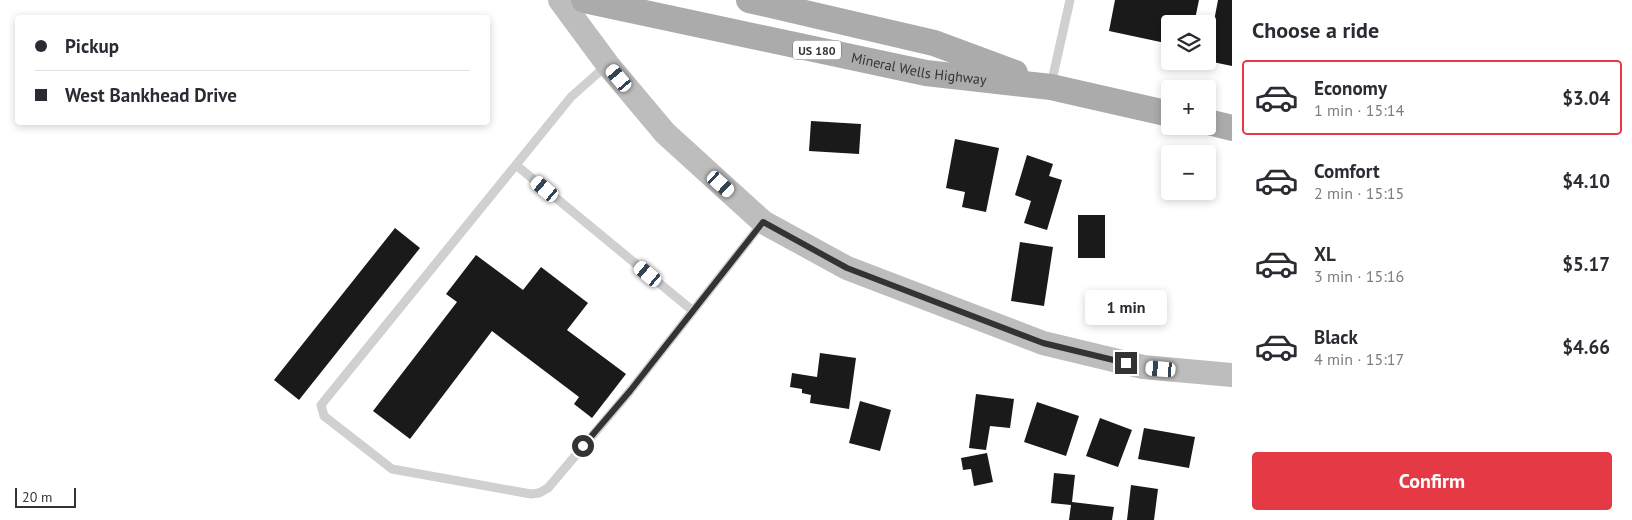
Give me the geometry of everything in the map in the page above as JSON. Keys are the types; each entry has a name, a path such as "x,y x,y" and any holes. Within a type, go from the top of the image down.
{"main road":[{"name":"Mineral Wells Highway","path":"584,0 926,73 1051,87 1161,112"},
{"name":"Mineral Wells Highway","path":"749,0 824,8 934,42 1051,87"},
{"path":"1216,124 1232,128"}],"street":[{"path":"560,0 608,65 665,133 763,222 847,268 1043,343 1143,367 1232,375"}],"lane":[{"path":"1051,87 1070,0"},
{"path":"608,65 571,97 321,405 324,416 392,469 530,494 539,493 548,488 630,391 763,222"},
{"path":"516,165 693,311"}],"building":[{"path":"1115,0 1199,0 1196,15 1161,15 1161,42 1109,31"},
{"path":"1218,0 1232,0 1232,66 1216,63 1215,15"},
{"path":"811,121 861,124 859,154 809,151"},
{"path":"955,139 999,148 986,212 962,207 965,192 946,188"},
{"path":"1027,155 1053,164 1049,176 1062,180 1047,230 1024,223 1031,201 1015,195"},
{"path":"1078,215 1105,215 1105,258 1078,258"},
{"path":"395,228 420,248 299,400 274,380"},
{"path":"1020,242 1053,247 1044,306 1011,301"},
{"path":"476,255 523,290 541,267 588,303 567,330 626,374 592,418 574,404 579,397 492,331 410,439 373,411 457,302 446,294"},
{"path":"820,353 856,358 849,409 810,403 811,395 802,393 802,389 790,387 792,373 817,377"},
{"path":"976,394 1014,399 1010,428 990,426 986,450 969,448"},
{"path":"860,401 891,410 880,451 849,443"},
{"path":"1037,402 1079,416 1066,456 1024,442"},
{"path":"1100,418 1132,430 1118,467 1086,456"},
{"path":"1144,428 1195,437 1189,468 1138,459"},
{"path":"987,453 993,482 974,486 971,469 963,470 961,458"},
{"path":"1054,473 1075,475 1072,502 1114,507 1112,520 1069,520 1071,505 1051,503"},
{"path":"1131,485 1158,489 1154,520 1127,520"}],"route":[{"path":"583,446 630,391 763,222 847,268 1043,343 1126,363"}]}
